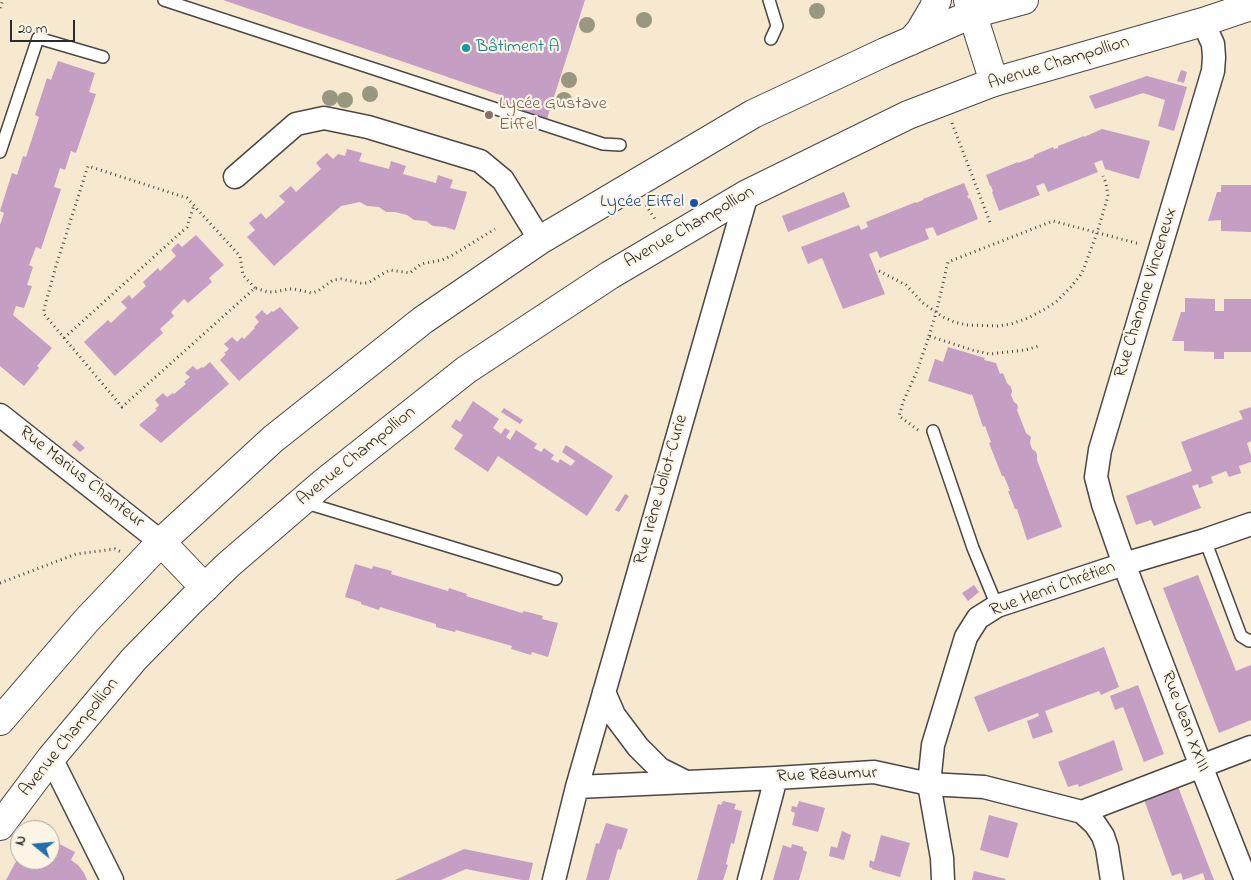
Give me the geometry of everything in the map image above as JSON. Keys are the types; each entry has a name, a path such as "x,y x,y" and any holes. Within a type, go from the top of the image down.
{"main road":[{"path":"910,42 920,31 937,0"},
{"path":"0,721 86,621 161,542 273,439 423,320 540,240 753,114 910,42 970,7 1024,0"},
{"name":"Avenue Champollion","path":"0,826 51,758 134,659 228,565 322,484 466,370 610,275 747,194 908,115 994,82 1203,22 1251,6"},
{"path":"970,7 994,82"},
{"path":"161,542 204,588"}],"street":[{"name":"Rue Chanoine Vinceneux","path":"1124,564 1103,504 1096,477 1100,450 1213,71 1213,44 1203,22"},
{"path":"236,177 296,124 324,118 368,127 480,162 502,180 540,240"},
{"name":"Rue Irène Joliot-Curie","path":"577,787 747,194"},
{"name":"Rue Marius Chanteur","path":"0,415 161,542"},
{"name":"Rue Henri Chrétien","path":"929,784 933,745 966,637 978,618 997,606 1251,524"},
{"name":"Rue Jean XXIII","path":"1124,564 1246,880"},
{"name":"Rue Réaumur","path":"604,692 614,716 638,747 660,770 687,782"},
{"path":"1112,880 1103,836 1095,824 1082,812 1251,747"},
{"path":"51,758 112,880"},
{"name":"Rue Réaumur","path":"577,787 874,772 929,784 984,787 1082,812"},
{"path":"749,880 776,778"},
{"path":"929,784 942,858 943,880"},
{"path":"554,880 577,787"}],"lane":[{"path":"164,0 603,144 620,145"},
{"path":"769,0 777,26 771,39"},
{"path":"0,152 38,38 103,57"},
{"path":"933,431 973,548 997,606"},
{"path":"301,502 556,579"},
{"path":"1205,540 1241,636 1249,641 1251,640"}],"path":[{"path":"0,8 3,0"},
{"path":"943,101 991,225"},
{"path":"255,288 122,406 44,314 56,266 88,166 187,198 240,256 243,275 255,288 268,292 280,292 289,289 312,293 333,280 341,279 368,283 390,270 410,273 422,264 451,256 495,229"},
{"path":"879,271 906,284 923,303 936,313 954,322 967,325 997,326 1011,324 1046,309 1071,287 1082,273 1108,196 1103,176"},
{"path":"634,184 668,241"},
{"path":"64,338 187,227 194,205"},
{"path":"933,431 921,432 899,416 929,336 948,262 1053,220 1160,250"},
{"path":"929,336 990,354 1025,350 1039,346"},
{"path":"0,583 76,554 115,549 142,561"}],"building":[{"name":"Bâtiment A","path":"223,0 585,0 546,122 501,106 503,96"},
{"path":"58,61 95,73 89,92 96,94 76,153 71,151 65,170 60,168 54,187 61,189 41,249 36,247 29,265 33,267 27,285 32,286 24,308 16,306 13,315 52,348 24,386 0,366 0,225 4,213 0,211 12,173 17,175 23,156 26,157 39,117 35,115 47,78 51,80"},
{"path":"1181,70 1187,72 1184,83 1177,81"},
{"path":"1147,76 1187,87 1174,131 1158,126 1165,100 1143,93 1095,109 1089,96"},
{"path":"1102,129 1150,141 1139,179 1105,169 1102,160 1094,163 1098,172 1048,192 1044,183 1036,186 1040,195 999,211 986,175"},
{"path":"347,149 362,153 359,161 389,169 391,161 406,166 403,174 436,183 438,175 453,180 450,188 467,192 455,230 433,226 426,221 414,220 407,215 395,212 386,212 379,207 367,206 360,202 341,206 274,266 247,237 255,230 249,223 261,213 266,219 285,202 279,196 291,186 296,192 321,169 316,163 327,153 333,159 338,154 345,156"},
{"path":"964,183 969,195 967,196 970,198 978,219 937,236 933,227 925,229 929,239 880,258 877,251 869,254 885,294 843,309 822,258 808,264 801,247 859,225 861,230 868,227 866,222"},
{"path":"1221,185 1251,185 1251,232 1221,231 1221,220 1208,221 1217,192 1221,192"},
{"path":"844,192 850,207 788,232 782,216"},
{"path":"196,235 224,265 209,278 212,282 188,303 184,299 171,312 174,316 160,329 163,333 115,376 84,342 108,320 111,323 127,308 121,302 129,295 132,299 146,286 143,282 158,268 160,271 176,256 171,250 178,243 182,247"},
{"path":"1185,298 1215,299 1215,311 1224,311 1224,299 1251,299 1251,352 1224,352 1224,359 1214,359 1214,352 1184,351 1184,341 1172,341 1181,312 1185,312"},
{"path":"280,307 299,328 239,381 220,360 229,349 224,344 232,337 237,342 242,337 244,339 259,322 255,317 262,310 267,315"},
{"path":"948,347 996,363 1000,374 1003,373 1011,387 1011,395 1017,404 1017,410 1026,433 1031,437 1032,449 1036,452 1037,460 1062,527 1027,540 1017,509 1015,509 1008,491 1010,491 989,443 991,442 985,426 983,427 972,394 928,381 935,359 943,362"},
{"path":"210,362 229,384 161,443 139,425 157,410 155,409 159,405 155,400 163,393 167,397 186,384 184,382 190,377 185,373 193,366 197,370"},
{"path":"473,401 499,419 493,428 501,434 505,428 510,431 506,437 510,440 516,430 537,444 534,448 541,452 544,448 554,455 551,459 558,463 560,459 571,466 575,461 562,452 566,445 613,476 587,516 498,456 488,472 454,449 463,435 451,427 456,419 460,422"},
{"path":"1251,407 1251,441 1247,443 1251,462 1239,466 1241,473 1229,477 1226,471 1211,477 1213,483 1199,488 1198,484 1192,486 1201,508 1154,526 1151,520 1136,525 1126,496 1192,471 1181,442 1243,419 1239,411"},
{"path":"504,408 523,420 520,424 501,412"},
{"path":"76,440 85,448 80,452 72,445"},
{"path":"625,494 629,496 619,512 615,510"},
{"path":"355,564 372,569 373,566 392,571 391,574 448,591 449,588 467,594 466,596 522,613 524,611 543,616 542,619 558,623 548,657 532,652 531,655 511,649 512,646 456,630 455,632 436,627 436,624 380,607 379,610 345,597"},
{"path":"1198,575 1236,671 1251,665 1251,720 1219,733 1163,588"},
{"path":"974,585 979,592 968,601 962,593"},
{"path":"1104,647 1119,687 1101,695 1099,691 1045,711 1053,732 1033,739 1027,721 1039,716 1038,713 988,732 974,697"},
{"path":"1138,685 1164,754 1144,762 1123,707 1115,710 1110,696"},
{"path":"1114,740 1123,770 1079,787 1078,784 1068,787 1058,762"},
{"path":"1177,784 1214,880 1205,880 1203,873 1183,880 1181,873 1172,876 1143,797"},
{"path":"723,801 736,804 734,809 742,811 734,844 731,843 726,864 728,865 723,880 697,880 718,804 721,805"},
{"path":"799,801 825,808 818,832 792,825 795,813 791,811 792,806 797,807"},
{"path":"989,815 1018,823 1008,858 980,850"},
{"path":"606,823 628,829 621,850 618,849 609,880 586,880 596,843 599,844"},
{"path":"842,831 851,835 844,860 829,856 831,846 837,848"},
{"path":"881,835 910,843 900,877 869,867 870,860 874,862"},
{"path":"60,844 75,852 71,860 78,865 87,880 6,880 11,870 60,870"},
{"path":"792,844 803,847 803,850 807,852 799,880 773,880 783,845 791,848"},
{"path":"464,849 533,863 529,880 466,869 441,880 395,880"},
{"path":"974,871 1006,879 972,880"}],"place":[{"name":"Bâtiment A","path":"466,48"},
{"name":"Lycée Gustave Eiffel","path":"489,115"},
{"name":"Lycée Eiffel","path":"694,203"}]}
